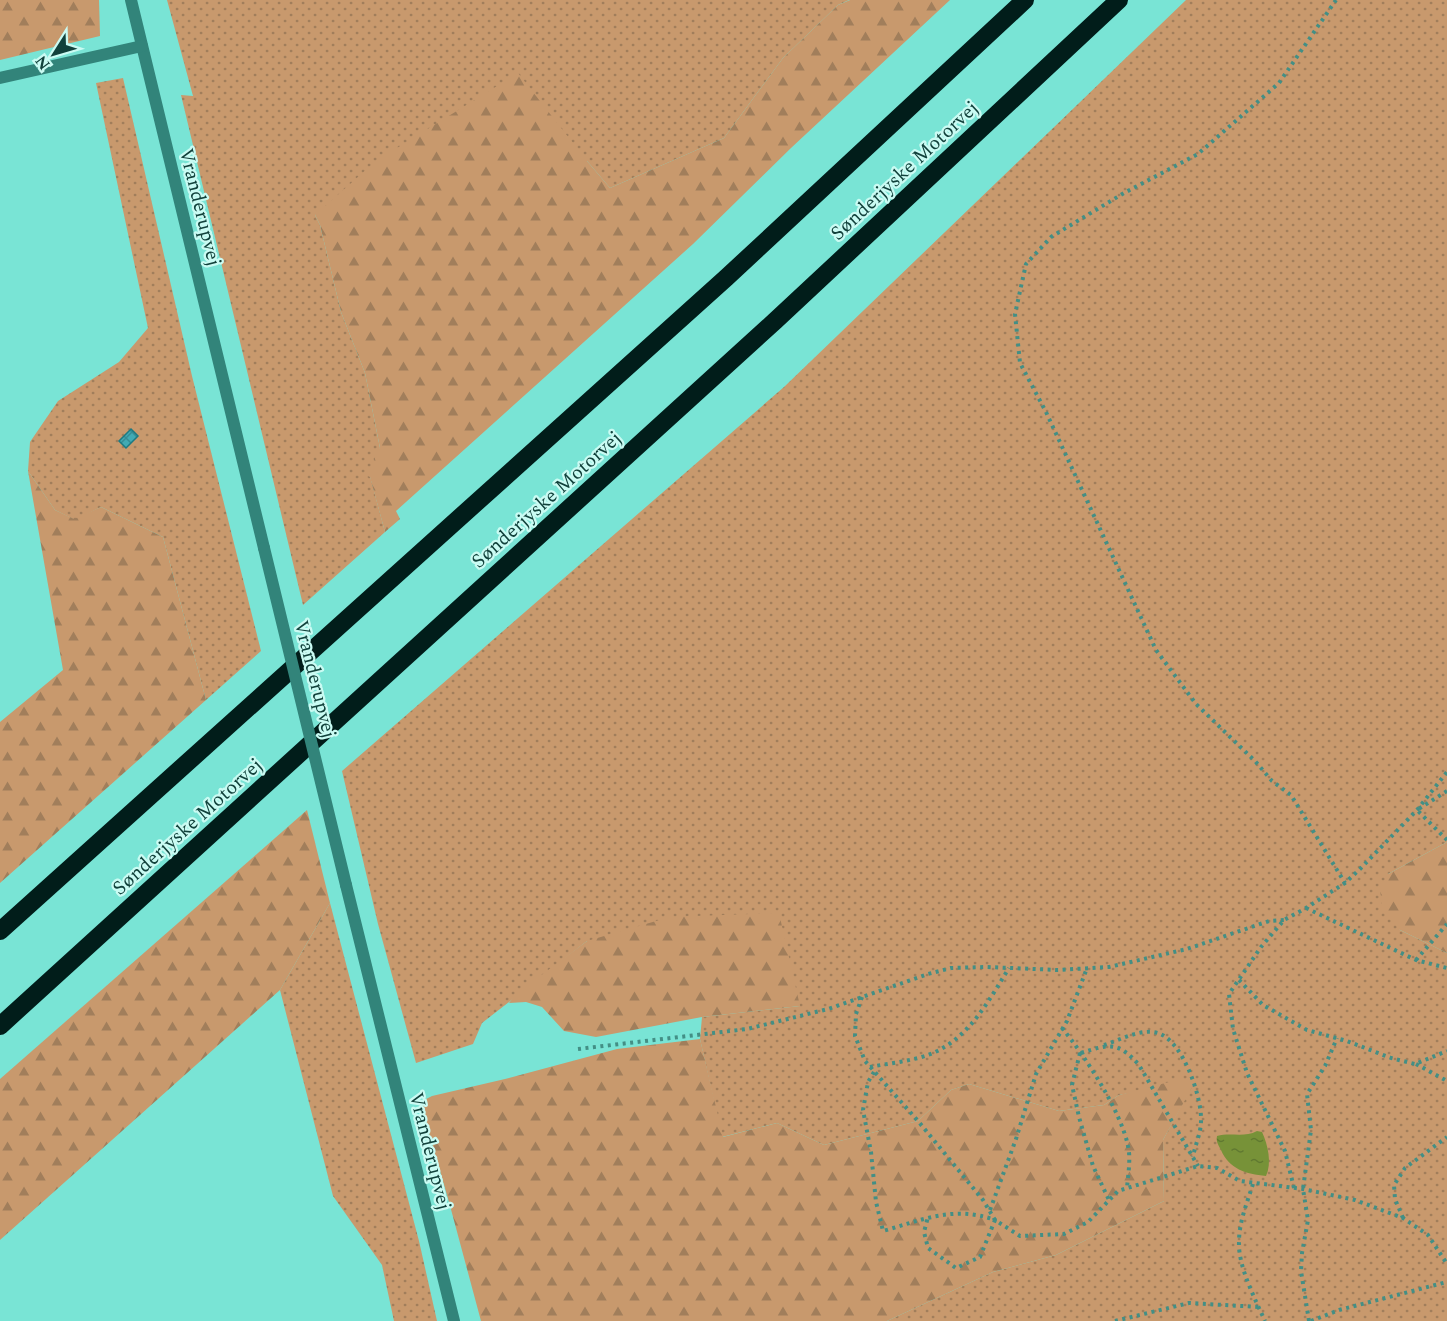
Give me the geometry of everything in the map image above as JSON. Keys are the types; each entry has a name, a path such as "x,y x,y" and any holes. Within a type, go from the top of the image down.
{"highway":[{"path":"0,931 726,278 1025,0"},
{"name":"Sønderjyske Motorvej","path":"0,1026 775,321 1119,0"}],"street":[{"name":"Vranderupvej","path":"131,0 454,1321"},
{"path":"0,78 142,46"}],"path":[{"path":"1336,0 1279,82 1198,154 1124,192 1051,237 1026,264 1014,314 1020,363 1046,412 1156,650 1196,704 1255,761 1272,781 1291,795 1345,883"},
{"path":"1294,1188 1286,1151 1247,1073 1233,1029 1229,994 1261,947 1284,920 1345,883 1417,810 1447,772"},
{"path":"1417,810 1447,791"},
{"path":"1417,810 1447,840"},
{"path":"1306,908 1416,960 1447,968"},
{"path":"578,1049 747,1029 828,1009 951,968 1058,970 1109,967 1186,949 1269,921 1284,920"},
{"path":"1416,960 1447,924"},
{"path":"870,1067 933,1053 954,1040 975,1020 1010,968"},
{"path":"989,1210 1016,1139 1036,1074 1067,1021 1087,968"},
{"path":"1239,980 1263,1005 1307,1030 1415,1064 1447,1081"},
{"path":"862,997 856,1014 855,1036 865,1061 918,1120 995,1220"},
{"path":"1062,1028 1100,1082 1116,1113 1128,1146 1127,1188"},
{"path":"1081,1053 1143,1032 1159,1033 1178,1048 1200,1102 1201,1122 1193,1157"},
{"path":"1337,1038 1325,1066 1307,1094 1311,1130 1303,1189 1308,1220 1301,1271 1310,1321 1339,1310 1447,1282"},
{"path":"1104,1045 1125,1050 1139,1065 1198,1166"},
{"path":"1415,1064 1447,1051"},
{"path":"1081,1053 1072,1085 1093,1166 1109,1200"},
{"path":"874,1072 868,1082 863,1110 871,1152 876,1202 883,1231 942,1214 978,1214 995,1220 1020,1236 1064,1234 1088,1222 1118,1191 1198,1166 1217,1168 1240,1181 1253,1184 1303,1189 1355,1200 1403,1218 1428,1235 1447,1264"},
{"path":"1403,1218 1395,1199 1394,1185 1405,1168 1447,1137"},
{"path":"1253,1184 1242,1220 1238,1244 1244,1270 1265,1321"},
{"path":"928,1217 924,1232 928,1248 956,1268 980,1257 995,1220"},
{"path":"1115,1321 1189,1302 1259,1307"}],"green space":[{"path":"0,0 99,0 100,36 0,60"},
{"path":"167,0 849,0 838,5 783,58 724,138 610,188 587,161 315,215 320,225 341,312 365,373 380,448 370,476 385,532 303,605 181,95 193,96"},
{"path":"850,0 950,0 791,148 693,244 396,511 400,519 385,532 368,476 380,448 365,373 341,312 320,225 315,215 376,161 518,73 610,188 724,138 783,58 838,5"},
{"path":"1186,0 1447,0 1447,842 1388,874 1400,930 1447,953 1447,1321 887,1321 993,1272 1056,1255 1164,1201 1163,1140 1195,1080 1119,1095 1104,1105 1059,1111 969,1084 951,1090 918,1121 824,1145 777,1123 722,1137 700,1039 702,1017 800,1006 587,941 482,1023 473,1044 416,1063 378,924 342,771 784,387"},
{"path":"123,78 192,376 261,651 206,700 163,537 101,507 75,520 55,510 28,471 30,442 58,401 119,362 148,328 96,83"},
{"path":"28,471 55,510 74,519 101,507 163,537 206,700 0,883 0,722 63,670"},
{"path":"307,810 330,903 280,990 0,1240 0,1079"},
{"path":"1447,842 1447,953 1400,930 1383,911 1380,890 1388,874"},
{"path":"330,903 419,1241 437,1321 394,1321 382,1265 333,1196 280,990"},
{"path":"779,913 800,1006 702,1017 596,1037 564,1031 542,1007 526,1002 509,1003 516,994 587,941 670,917"},
{"path":"700,1039 723,1137 777,1123 824,1145 918,1121 951,1090 969,1084 1059,1111 1104,1105 1119,1095 1177,1080 1196,1080 1163,1140 1164,1201 1056,1255 993,1272 887,1321 481,1321 420,1102 432,1096 617,1049"}],"water":[{"path":"1262,1132 1267,1148 1269,1165 1266,1176 1245,1172 1233,1166 1224,1156 1217,1141 1217,1136"}],"building":[{"path":"131,429 138,436 126,448 119,441"}]}
